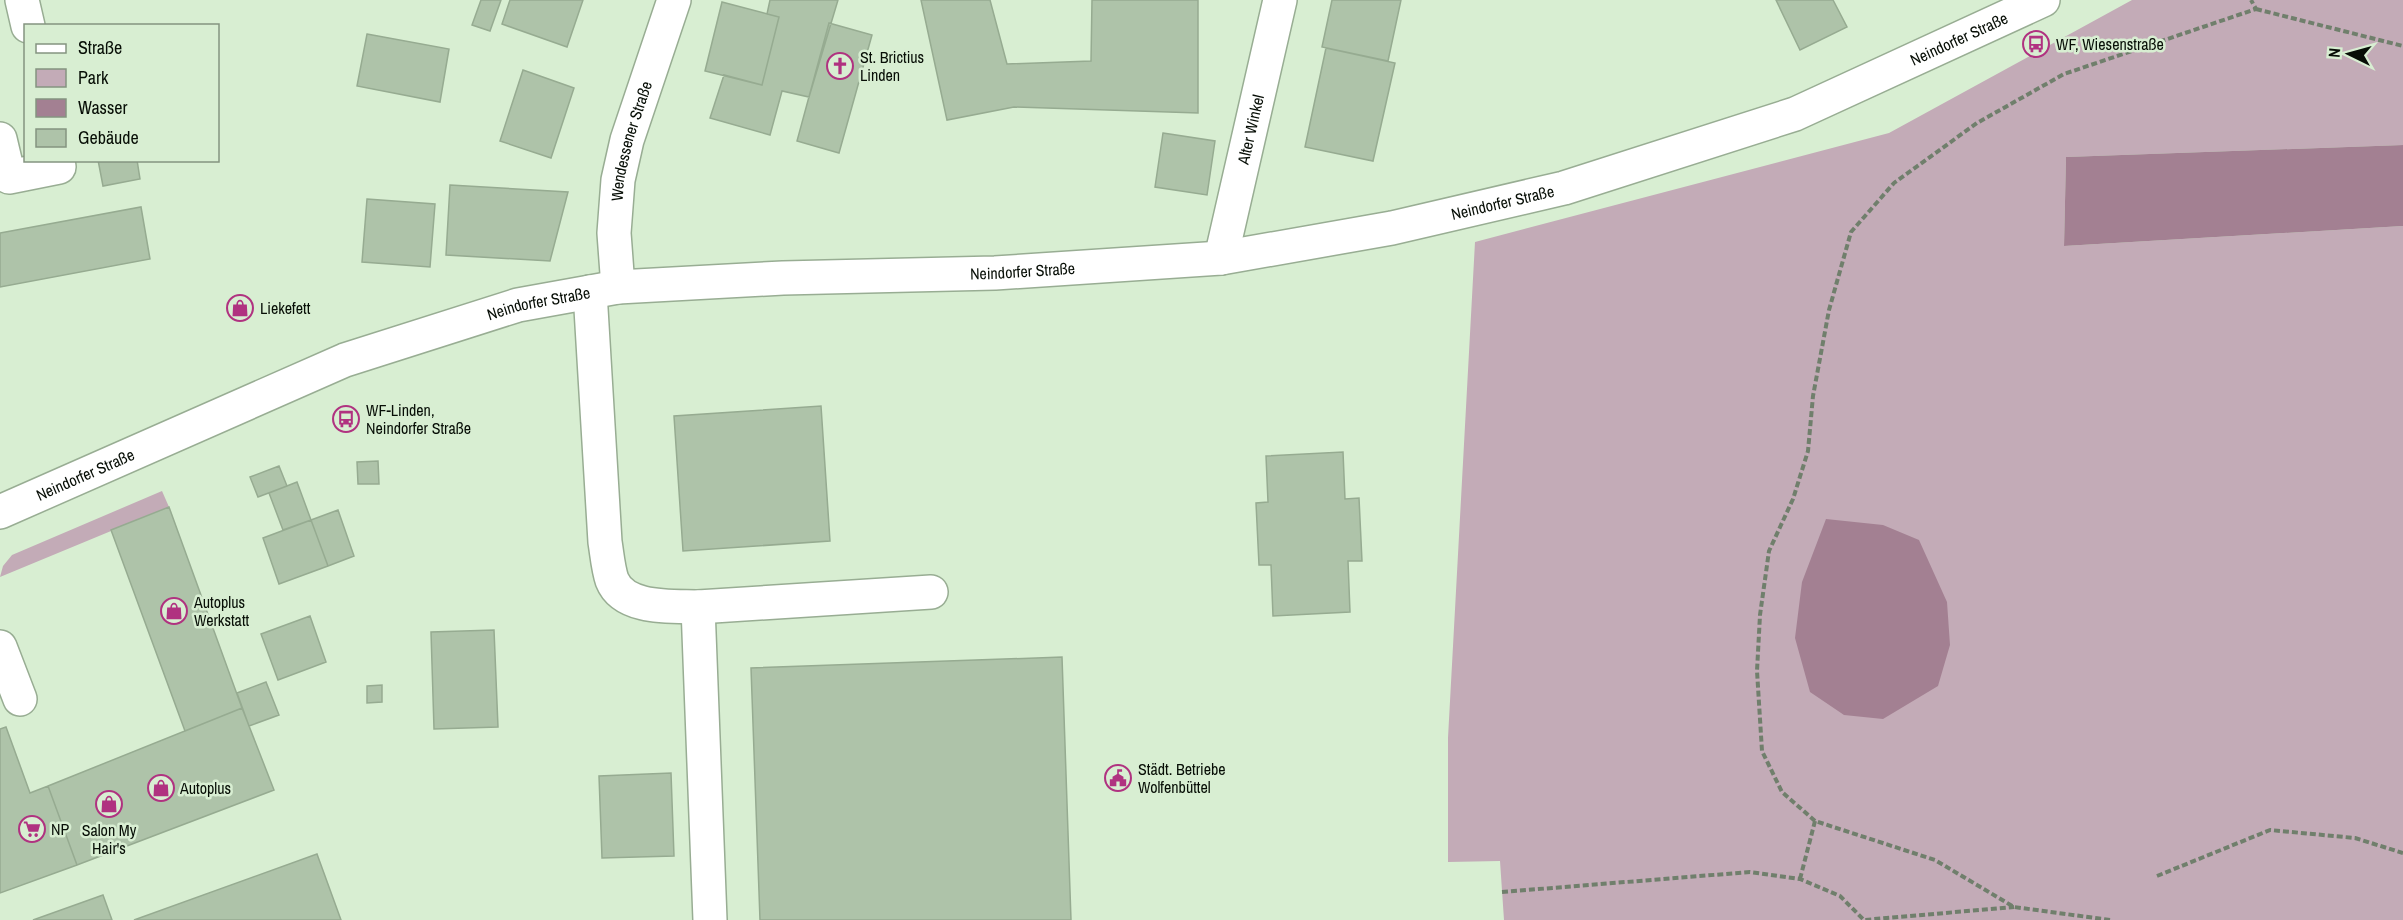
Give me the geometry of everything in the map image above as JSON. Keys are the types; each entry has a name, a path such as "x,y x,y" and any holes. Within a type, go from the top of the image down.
{"street":[{"path":"22,0 27,24"},
{"name":"Wendessener Straße","path":"674,0 627,140 618,180 614,233 604,289 605,542 612,582 630,600 662,606 698,607 931,592"},
{"name":"Alter Winkel","path":"1221,258 1280,0"},
{"name":"Neindorfer Straße","path":"0,512 345,360 518,305 604,289 783,278 995,273 1221,258 1392,228 1564,188 1795,114 2008,8 2043,0"},
{"path":"0,139 5,184 60,166 59,162"},
{"path":"698,607 710,920"},
{"path":"0,647 20,699"}],"path":[{"path":"2251,0 2256,9"},
{"path":"2014,907 1935,860 1815,822 1782,792 1762,751 1757,671 1760,615 1769,551 1793,499 1808,452 1813,396 1829,310 1851,232 1894,183 1977,123 2064,74 2256,9 2403,46"},
{"path":"1800,879 1815,822"},
{"path":"2157,876 2270,830 2355,838 2403,853"},
{"path":"1502,892 1750,872 1800,879 1840,896 1864,920 2014,907 2110,920"}],"green space":[{"path":"2132,0 2403,0 2403,145 2066,157 2064,246 2403,226 2403,920 1504,920 1500,861 1448,862 1448,738 1475,242 1889,133"},
{"path":"162,491 169,507 0,577 3,566 12,555"}],"water":[{"path":"2403,145 2403,226 2064,246 2066,157"},
{"path":"1826,519 1883,525 1919,540 1947,602 1950,645 1938,686 1883,719 1844,715 1810,692 1795,638 1802,582"}],"building":[{"path":"481,0 501,0 490,31 472,25"},
{"path":"510,0 583,0 567,47 502,24"},
{"path":"770,0 838,0 809,97 782,91 770,135 710,118 724,75 762,85 779,17 767,14"},
{"path":"921,0 990,0 1007,64 1091,61 1092,0 1198,0 1198,113 1014,107 947,120"},
{"path":"1332,0 1401,0 1388,61 1322,47"},
{"path":"1776,0 1833,0 1847,27 1800,50"},
{"path":"722,2 779,17 762,85 705,71"},
{"name":"St. Brictius Linden","path":"829,23 872,35 839,153 797,141"},
{"path":"367,34 449,49 440,102 357,86"},
{"path":"1326,48 1395,63 1373,161 1305,147"},
{"path":"523,70 574,88 551,158 500,141"},
{"path":"1163,133 1215,141 1207,195 1155,187"},
{"path":"98,162 137,162 140,179 103,186"},
{"path":"450,185 568,192 550,261 446,255"},
{"path":"367,199 435,204 430,267 362,262"},
{"path":"141,207 150,259 0,287 0,233"},
{"path":"821,406 830,541 683,551 674,416"},
{"path":"1343,452 1345,499 1359,498 1362,561 1348,561 1350,612 1273,616 1271,565 1259,565 1256,503 1268,502 1266,456"},
{"path":"378,461 379,484 358,484 357,462"},
{"path":"279,466 287,486 258,497 250,477"},
{"path":"297,482 311,520 283,530 269,493"},
{"name":"Autoplus Werkstatt","path":"169,507 242,708 185,731 111,530"},
{"path":"338,510 354,556 328,566 311,520"},
{"path":"311,520 328,566 279,584 263,538"},
{"path":"310,616 326,662 278,680 261,634"},
{"path":"494,630 498,727 434,729 431,632"},
{"path":"1062,657 1071,920 760,920 751,668"},
{"path":"266,682 279,715 249,726 237,693"},
{"path":"382,685 382,702 367,703 367,686"},
{"name":"Autoplus","path":"242,708 274,790 77,865 48,786"},
{"name":"NP","path":"6,727 30,793 48,786 77,865 0,893 0,729"},
{"path":"671,773 674,856 602,858 599,776"},
{"path":"317,854 341,920 134,920"},
{"path":"103,895 112,920 33,920"}],"place":[{"name":"WF, Wiesenstraße","path":"2036,44"},
{"name":"St. Brictius Linden","path":"840,66"},
{"name":"Liekefett","path":"240,308"},
{"name":"WF-Linden, Neindorfer Straße","path":"346,419"},
{"name":"Autoplus Werkstatt","path":"174,611"},
{"name":"Städt. Betriebe Wolfenbüttel","path":"1118,778"},
{"name":"Autoplus","path":"161,788"},
{"name":"Salon My Hair's","path":"109,804"},
{"name":"NP","path":"32,829"}]}
